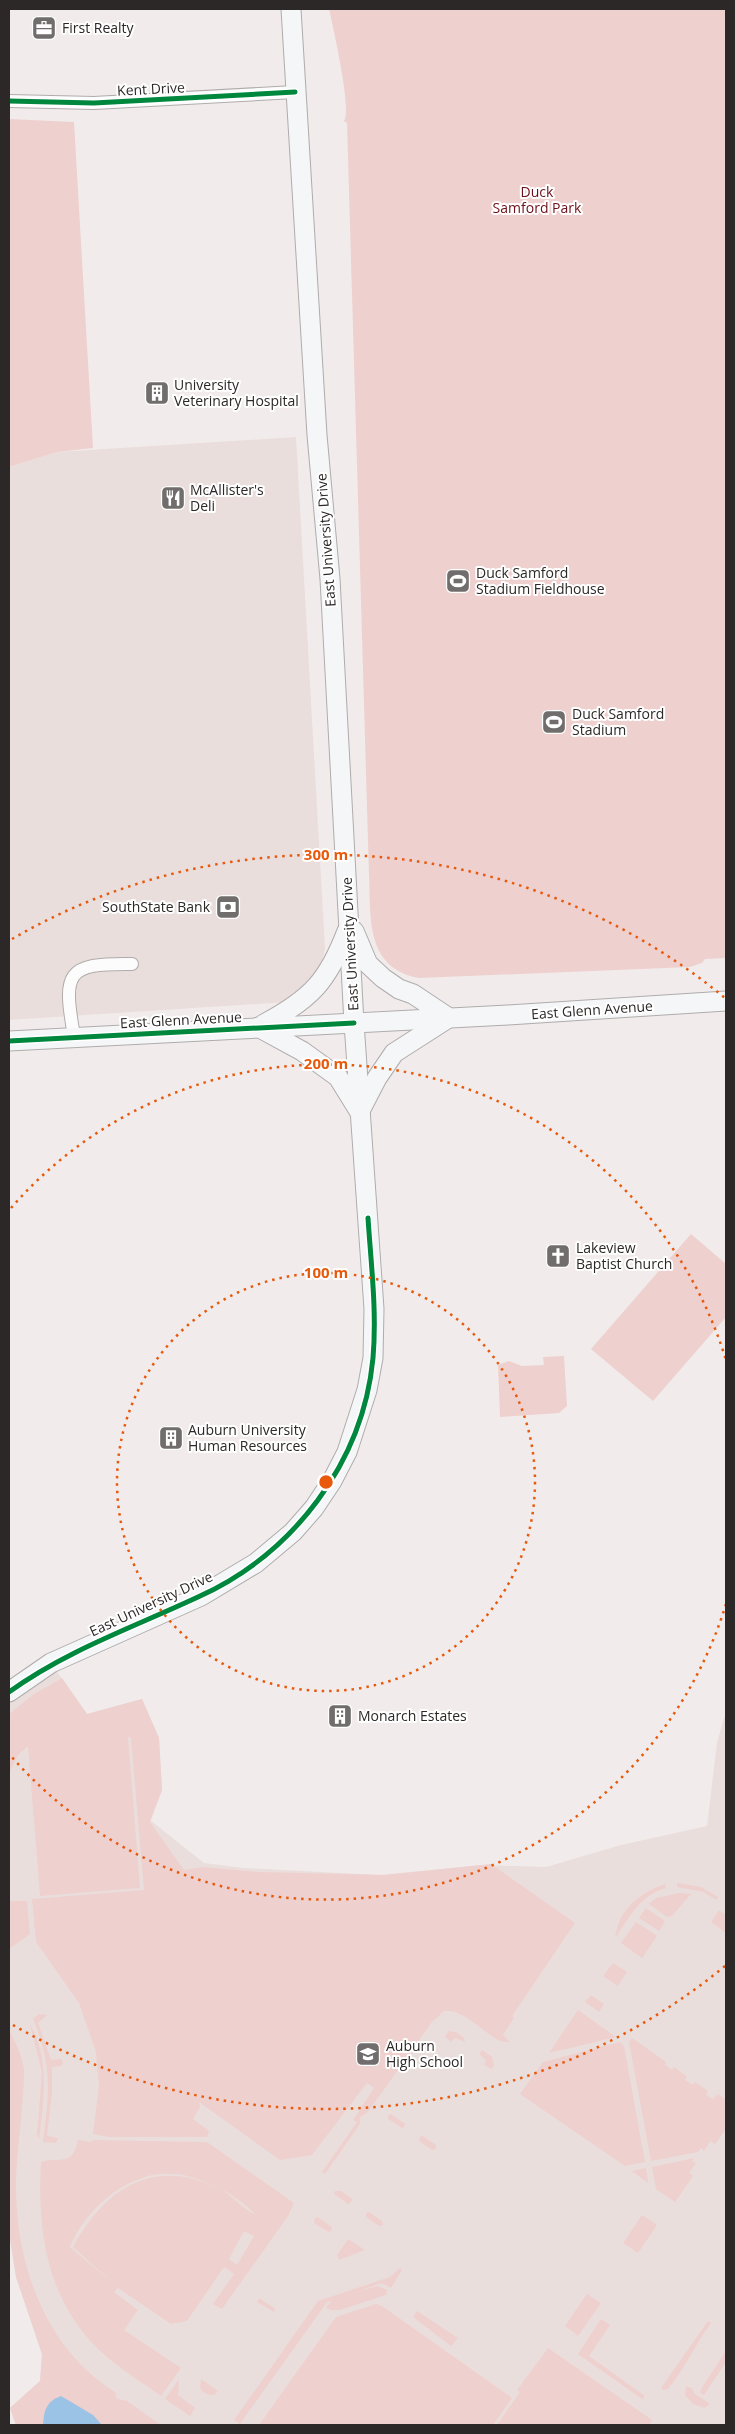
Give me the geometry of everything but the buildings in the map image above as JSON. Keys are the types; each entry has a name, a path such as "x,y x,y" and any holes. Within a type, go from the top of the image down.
{"main road":[{"name":"East University Drive","path":"9,1692 51,1663 200,1596 256,1563 293,1532 314,1508 332,1481 347,1452 360,1416 373,1358 374,1309 354,1023 330,579 317,435 291,9"},
{"path":"350,922 368,964 396,987 413,994 449,1018 394,1053 373,1084 360,1112"},
{"path":"258,1027 298,1005 318,987 335,962 350,922"},
{"name":"East Glenn Avenue","path":"9,1041 74,1036 449,1018 726,1001"},
{"path":"258,1027 302,1051 338,1077 360,1112"}],"street":[{"name":"Kent Drive","path":"9,101 94,103 295,92"},
{"path":"74,1036 68,999 70,980 84,967 100,964 132,964"}],"shaded area":[{"path":"296,437 325,948 321,969 287,1002 9,1020 9,467 57,452"},
{"name":"Auburn High School","path":"51,1663 87,1714 142,1699 159,1738 162,1790 150,1820 204,1863 244,1868 379,1875 482,1865 546,1867 621,1845 707,1826 717,1742 726,1712 726,2425 16,2425 10,2408 40,2381 42,2354 16,2277 9,2233 9,1692"}],"green space":[{"name":"Duck Samford Park","path":"329,9 726,9 726,958 705,959 702,963 690,967 419,978 401,972 389,964 380,952 374,939 370,908 347,123 344,121 346,101 338,49"},
{"path":"9,119 74,122 93,448 57,452 9,467"},
{"path":"691,1234 726,1264 726,1317 653,1401 591,1349"},
{"path":"564,1356 567,1406 559,1413 500,1417 498,1365 509,1361 522,1366 544,1365 543,1357"},
{"path":"62,1678 87,1714 142,1699 159,1738 162,1790 150,1822 184,1870 203,1867 259,1872 385,1875 491,1864 575,1923 512,2016 514,2018 503,2035 510,2042 503,2042 495,2038 462,2015 444,2011 432,2022 368,2112 360,2117 360,2124 325,2174 322,2172 357,2122 353,2120 374,2088 367,2083 312,2155 280,2160 199,2102 200,2107 193,2119 209,2131 207,2137 109,2137 93,2134 99,2086 96,2052 79,2003 36,1942 32,1899 144,1890 131,1738 128,1737 140,1888 40,1896 28,1746 18,1755 9,1773 9,1714 34,1694"},
{"path":"677,1883 701,1887 718,1897 716,1900 704,1892 677,1887"},
{"path":"665,1884 666,1888 649,1896 636,1908 615,1938 621,1919 632,1904 647,1892"},
{"path":"679,1893 691,1894 672,1916 667,1917 649,1904 656,1898"},
{"path":"9,1901 27,1901 30,1934 9,1949"},
{"path":"646,1908 665,1921 659,1931 639,1918"},
{"path":"719,1910 726,1915 726,1933 711,1922"},
{"path":"636,1922 657,1936 642,1958 621,1943"},
{"path":"613,1963 627,1972 618,1986 603,1976"},
{"path":"591,1995 604,2004 599,2012 585,2002"},
{"path":"578,2010 616,2037 549,2053"},
{"path":"39,2014 47,2015 38,2023 51,2060 61,2059 63,2063 61,2066 52,2067 52,2093 47,2136 58,2138 56,2143 43,2142 48,2080 44,2051 33,2019"},
{"path":"30,2024 41,2052 43,2066 44,2095 39,2139 37,2134 42,2072"},
{"path":"9,2029 20,2053 24,2069 16,2182 17,2212 28,2272 38,2300 52,2327 69,2352 90,2374 115,2392 117,2399 127,2401 161,2425 16,2425 10,2408 40,2381 42,2354 16,2277 9,2233"},
{"path":"448,2031 456,2032 464,2038 465,2042 455,2038 451,2042 445,2037"},
{"path":"632,2038 666,2062 665,2065 672,2070 674,2067 687,2077 685,2080 693,2085 695,2082 708,2091 706,2095 713,2099 718,2094 726,2100 726,2129 715,2144 710,2141 704,2151 701,2148 698,2152 651,2161 629,2042"},
{"path":"620,2042 624,2046 645,2162 625,2166 520,2094 543,2062"},
{"path":"482,2050 492,2057 494,2065 492,2069 484,2065 486,2060 479,2054"},
{"path":"391,2114 405,2124 404,2127 402,2128 388,2119 388,2115"},
{"path":"421,2135 436,2145 436,2149 432,2150 419,2141"},
{"path":"78,2140 91,2142 92,2140 207,2142 294,2203 288,2216 222,2309 213,2304 234,2274 224,2267 187,2321 171,2324 118,2288 114,2292 138,2310 124,2330 181,2368 161,2396 114,2363 88,2338 72,2316 59,2293 50,2269 41,2217 41,2162 69,2158","holes":["179,2174 200,2180 220,2188 238,2199 255,2214 222,2190 198,2180 176,2176 155,2177 135,2183 117,2193 86,2226 73,2247 115,2285 70,2247 92,2212 113,2193 138,2179 152,2175","244,2231 254,2236 237,2265 229,2259"]},
{"path":"694,2158 692,2161 696,2163 689,2173 693,2176 675,2202 656,2189 652,2167"},
{"path":"646,2168 648,2183 632,2171"},
{"path":"335,2191 341,2191 352,2199 351,2202 348,2204 334,2194"},
{"path":"369,2212 382,2221 383,2225 379,2226 366,2217 366,2213"},
{"path":"642,2215 657,2225 638,2253 623,2243"},
{"path":"317,2217 332,2227 331,2231 329,2232 315,2224 314,2220"},
{"path":"348,2239 365,2250 339,2260 337,2255"},
{"path":"400,2268 402,2270 391,2288 381,2283 359,2291 378,2286 387,2290 386,2295 340,2310 331,2310 326,2307 332,2301 327,2302 240,2424 234,2420 318,2301 390,2277"},
{"path":"587,2294 601,2303 578,2336 565,2326"},
{"path":"259,2298 276,2309 274,2312 257,2302"},
{"path":"376,2304 382,2306 512,2398 493,2425 259,2425 336,2317"},
{"path":"417,2311 458,2338 451,2346 413,2317"},
{"path":"601,2319 610,2325 589,2356 645,2396 642,2399 578,2354"},
{"path":"708,2321 711,2323 680,2373 668,2389 663,2390 661,2388"},
{"path":"548,2348 652,2420 650,2425 497,2425 520,2392 517,2390"},
{"path":"726,2351 726,2362 704,2395 700,2393 701,2389"},
{"path":"179,2379 178,2395 195,2408 190,2416 165,2399"},
{"path":"201,2379 218,2391 211,2395 203,2392 200,2388"},
{"path":"686,2386 692,2388 695,2394 710,2404 704,2408 693,2404 685,2395"}],"water":[{"path":"61,2396 93,2415 102,2425 43,2425 47,2407 52,2401"}],"cycle path":[{"path":"9,101 94,103 295,92"},
{"path":"9,1041 354,1023"},
{"path":"9,1692 77,1651 198,1597 232,1579 264,1556 292,1530 317,1501 338,1468 355,1434 367,1397 374,1340 373,1288 368,1218"}],"place":[{"name":"First Realty","path":"44,28"},
{"name":"University Veterinary Hospital","path":"157,393"},
{"name":"McAllister's Deli","path":"173,498"},
{"name":"Duck Samford Stadium Fieldhouse","path":"458,581"},
{"name":"Duck Samford Stadium","path":"554,722"},
{"name":"SouthState Bank","path":"228,907"},
{"name":"Lakeview Baptist Church","path":"558,1256"},
{"name":"Auburn University Human Resources","path":"171,1438"},
{"name":"Monarch Estates","path":"340,1716"},
{"name":"Auburn High School","path":"368,2054"}]}
